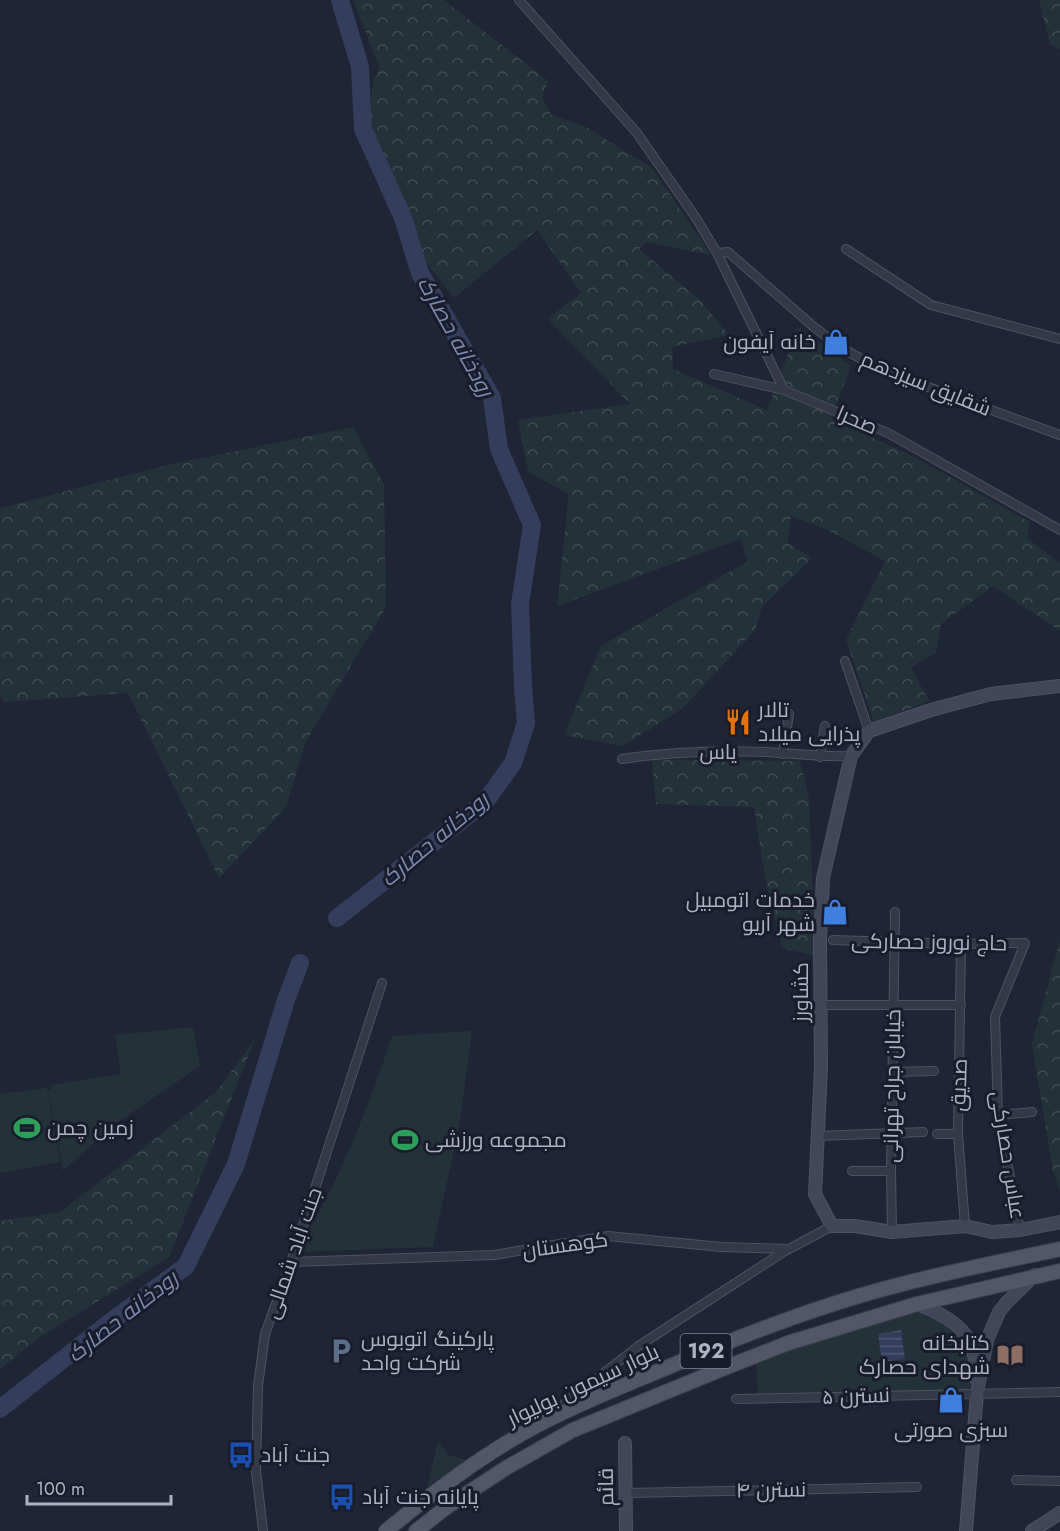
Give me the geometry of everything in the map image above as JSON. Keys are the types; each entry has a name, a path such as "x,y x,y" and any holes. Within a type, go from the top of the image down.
{"main road":[{"name":"بلوار سیمون بولیوار","path":"386,1531 437,1490 537,1425 716,1346 884,1289 1060,1249"},
{"name":"بلوار سیمون بولیوار","path":"416,1531 448,1506 506,1468 573,1430 727,1366 788,1343 917,1304 1060,1271"}],"street":[{"path":"519,0 637,134 696,218 717,253 784,390"},
{"path":"846,249 931,305 1060,339"},
{"name":"شقایق سیزدهم","path":"717,253 728,252 814,327 843,349 884,371 1060,435"},
{"name":"صحرا","path":"714,374 784,390 888,433 1060,530"},
{"path":"845,661 869,731 931,710 991,694 1060,686"},
{"path":"783,754 789,714"},
{"path":"820,757 825,726"},
{"name":"کشاورز","path":"832,1226 816,1194 821,1067 823,878 851,756 869,731"},
{"name":"یاس","path":"622,759 689,753 851,756"},
{"name":"خیابان جراح تهرانی","path":"892,1232 895,912"},
{"name":"حاج نوروز حصارکی","path":"833,940 961,944 1025,943"},
{"name":"عباس حصارکی","path":"1020,1230 998,1115 995,1017 1025,943"},
{"name":"صدیق","path":"961,944 958,1134 965,1226"},
{"name":"جنت آباد شمالی","path":"263,1531 256,1471 258,1386 265,1334 291,1262 382,983"},
{"path":"821,1005 961,1005"},
{"path":"893,1072 934,1071"},
{"path":"998,1115 1032,1112"},
{"path":"818,1136 923,1132"},
{"path":"937,1134 958,1134"},
{"path":"852,1171 891,1171"},
{"path":"832,1226 855,1226 892,1232 965,1226 992,1232 1020,1230 1060,1222"},
{"name":"کوهستان","path":"291,1262 494,1255 608,1236 721,1247 789,1248 832,1226"},
{"path":"537,1425 640,1345 789,1248"},
{"path":"966,1531 977,1393 987,1340 992,1324 1007,1302 1035,1275"},
{"path":"917,1304 946,1317 964,1333 974,1351 977,1393"},
{"name":"نسترن ۵","path":"736,1399 1060,1392"},
{"name":"قائم","path":"625,1443 626,1531"},
{"path":"1016,1480 1060,1481"},
{"name":"نسترن ۴","path":"626,1493 917,1486"},
{"path":"1032,1531 1060,1513"}],"green space":[{"path":"353,0 444,0 548,81 542,97 551,115 586,127 652,168 711,255 647,242 639,249 700,300 729,335 672,347 673,369 767,410 798,327 851,366 831,418 914,457 1030,522 1027,538 1060,563 1060,631 993,586 941,624 936,652 911,668 929,701 874,722 846,640 885,561 828,530 791,516 787,543 812,558 762,607 755,630 683,708 623,746 564,735 601,646 748,561 740,539 557,606 569,494 528,472 518,420 630,404 548,319 581,293 537,230 454,298 421,256 384,159 369,127 373,81 380,69"},
{"path":"1039,0 1060,0 1060,50 1050,44"},
{"path":"353,427 384,484 386,607 306,741 286,807 219,878 128,693 4,702 0,694 0,508 168,465"},
{"path":"652,760 800,761 809,799 815,956 782,948 765,876 754,807 656,804"},
{"path":"1060,940 1060,1190 1053,1171 1032,1044"},
{"path":"193,1027 200,1066 111,1127 63,1171 48,1090 51,1090 51,1085 121,1074 115,1035"},
{"name":"مجموعه ورزشی","path":"472,1031 460,1121 433,1247 297,1252 326,1199 350,1147 392,1036"},
{"path":"255,1039 169,1257 40,1337 0,1369 0,1221 60,1212 216,1092"},
{"name":"زمین چمن","path":"47,1088 60,1162 0,1173 0,1094"},
{"path":"921,1312 950,1326 965,1344 971,1360 970,1390 758,1394 756,1362 841,1333"},
{"path":"438,1442 449,1455 466,1460 427,1487"}],"water":[{"path":"901,1330 905,1359 882,1362 878,1334"}],"waterway":[{"name":"رودخانه حصارک","path":"337,918 485,802 513,763 526,723 520,604 532,525 499,449 492,398 420,273 403,218 363,129 360,67 340,0"},
{"name":"رودخانه حصارک","path":"0,1409 186,1266 236,1164 286,1000 300,963"}],"place":[{"name":"خانه آیفون","path":"836,342"},
{"name":"تالار پذرایی میلاد","path":"738,722"},
{"name":"خدمات اتومبیل شهر آریو","path":"835,912"},
{"name":"زمین چمن","path":"27,1128"},
{"name":"مجموعه ورزشی","path":"405,1140"},
{"name":"پارکینگ اتوبوس شرکت واحد","path":"341,1351"},
{"name":"کتابخانه شهدای حصارک","path":"1010,1355"},
{"name":"سبزی صورتی","path":"951,1400"},
{"name":"جنت آباد","path":"241,1455"},
{"name":"پایانه جنت آباد","path":"342,1497"}]}
